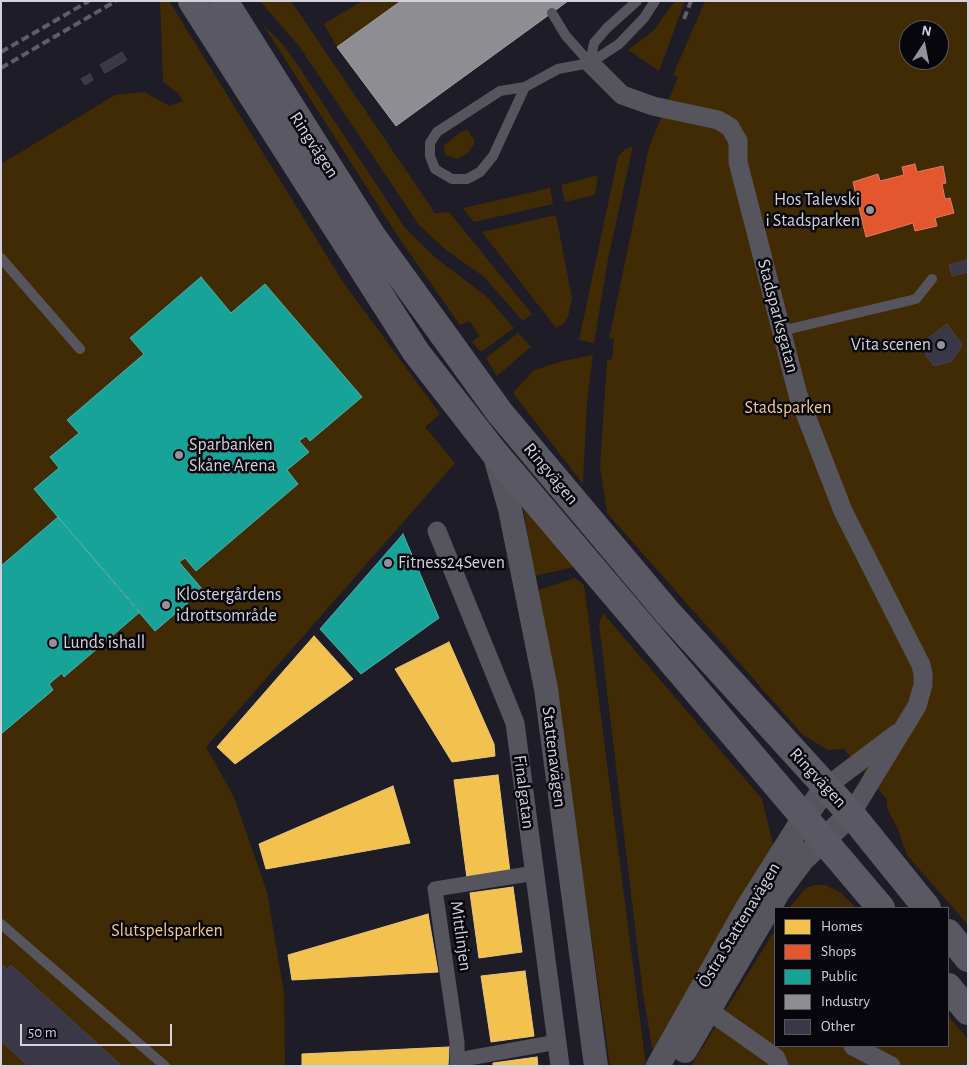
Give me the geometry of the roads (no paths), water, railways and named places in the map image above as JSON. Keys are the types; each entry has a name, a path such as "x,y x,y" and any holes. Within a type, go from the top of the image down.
{"main road":[{"name":"Ringvägen","path":"192,1 416,352 493,451 880,907"},
{"name":"Ringvägen","path":"224,1 372,236 500,413 668,613 851,814 927,907"},
{"path":"949,934 968,958"},
{"path":"949,988 968,1011"}],"street":[{"name":"Stadsparksgatan","path":"590,63 622,95 637,102 718,120 730,127 738,141 738,162 798,394 843,511 921,665 923,685 921,696 905,727 851,814"},
{"name":"Stattenavägen","path":"493,451 510,509 546,689 596,1066"},
{"name":"Finalgatan","path":"437,531 515,723 560,1066"},
{"name":"Stadsparksgatan","path":"826,787 905,727"},
{"name":"Östra Stattenavägen","path":"677,1066 700,1007 746,910 804,818 826,787"},
{"name":"Östra Stattenavägen","path":"658,1066 800,863 851,814"},
{"name":"Mittlinjen","path":"535,873 435,888 457,1063 557,1042"},
{"path":"700,1007 781,1057"},
{"path":"855,1047 891,1066"}],"lane":[{"path":"590,63 594,44 607,28 637,1"},
{"path":"525,87 511,122 493,156 480,172 467,179 452,179 435,169 430,156 430,143 437,132 500,91 525,87 558,69 590,63 619,44 644,18 655,1"},
{"path":"552,13 566,36 590,63"},
{"path":"1,258 80,349"},
{"path":"782,332 916,299 932,278"},
{"path":"1,924 165,1066"}],"railway":[{"path":"1,52 89,1"},
{"path":"1,68 116,1"},
{"path":"684,19 691,1"}],"place":[{"name":"Hos Talevski i Stadsparken","path":"870,210"},
{"name":"Vita scenen","path":"941,345"},
{"name":"Sparbanken Skåne Arena","path":"179,455"},
{"name":"Fitness24Seven","path":"388,563"},
{"name":"Klostergårdens idrottsområde","path":"166,605"},
{"name":"Lunds ishall","path":"53,643"}],"park label":[{"name":"Stadsparken","path":"788,408"},
{"name":"Slutspelsparken","path":"167,931"}]}
